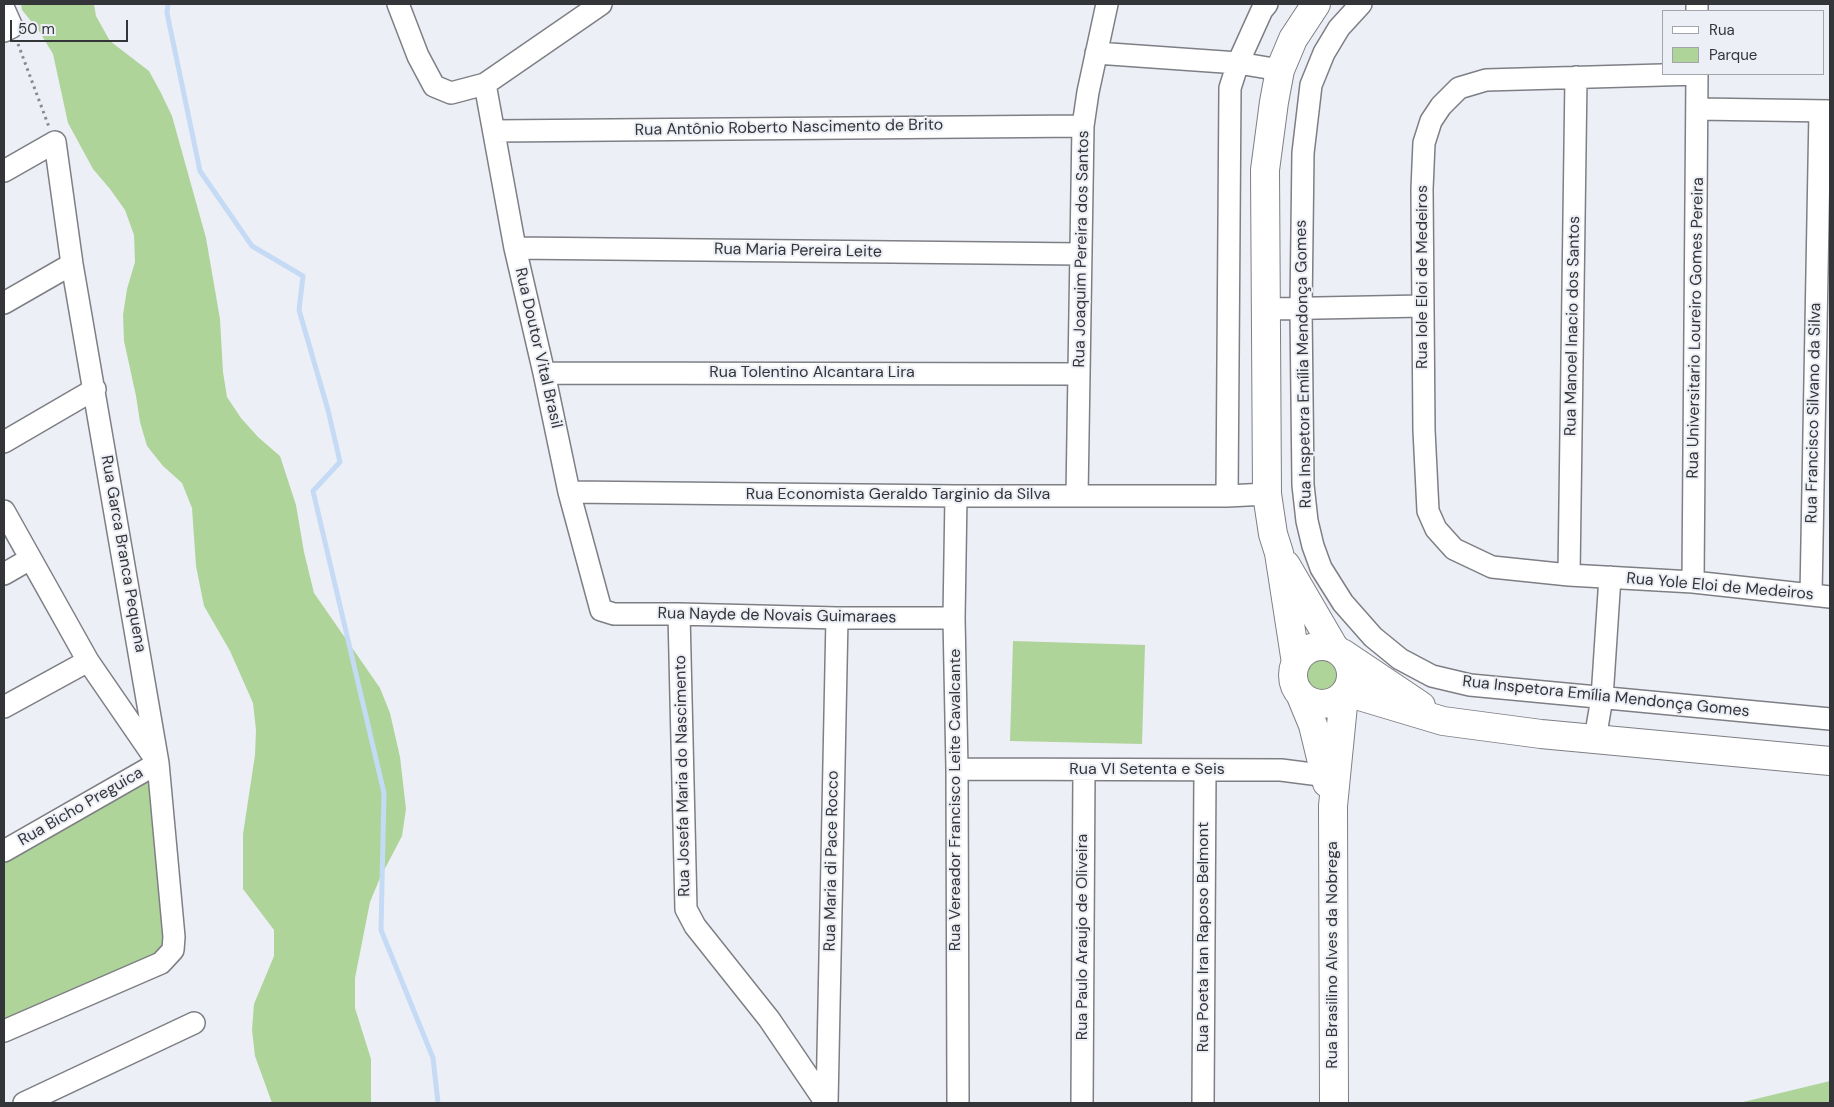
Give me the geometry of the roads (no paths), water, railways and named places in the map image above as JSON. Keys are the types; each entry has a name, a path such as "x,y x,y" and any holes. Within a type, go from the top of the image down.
{"main road":[{"path":"1279,553 1339,651 1349,663 1352,675 1351,681 1345,694 1338,700 1322,704 1315,703 1301,696 1293,680 1296,663 1279,553 1273,534 1268,494 1265,170 1280,70 1293,39 1316,4"},
{"path":"1296,663 1300,656 1312,648 1328,646 1339,651 1443,721"},
{"path":"1345,694 1443,721 1541,734 1830,761"},
{"name":"Rua Brasilino Alves da Nobrega","path":"1334,1103 1331,789 1345,694"},
{"name":"Rua Brasilino Alves da Nobrega","path":"1301,696 1313,726 1331,789"}],"street":[{"path":"398,4 418,56 434,86 451,93 485,84 601,4"},
{"name":"Rua Joaquim Pereira dos Santos","path":"1077,496 1083,126 1096,53 1108,4"},
{"path":"1267,4 1262,10 1238,63 1230,88 1227,496 1268,494"},
{"name":"Rua Inspetora Emília Mendonça Gomes","path":"1361,4 1339,28 1324,53 1311,85 1303,153 1301,309 1303,485 1307,522 1321,568 1343,603 1373,637 1400,659 1432,676 1470,686 1830,720"},
{"path":"1096,53 1238,63 1280,70"},
{"name":"Rua Iole Eloi de Medeiros","path":"1610,577 1492,567 1454,549 1436,529 1428,511 1424,430 1422,189 1424,143 1431,121 1441,106 1459,88 1486,80 1662,75"},
{"name":"Rua Universitario Loureiro Gomes Pereira","path":"1693,582 1697,75"},
{"name":"Rua Manoel Inacio dos Santos","path":"1569,575 1576,77"},
{"name":"Rua Doutor Vital Brasil","path":"485,84 515,248 569,492 600,610"},
{"path":"1698,109 1825,111"},
{"name":"Rua Francisco Silvano da Silva","path":"1820,596 1825,111"},
{"name":"Rua Antônio Roberto Nascimento de Brito","path":"495,131 1083,126"},
{"name":"Rua Garca Branca Pequena","path":"4,171 55,142 72,264 158,763 174,938 173,950 161,963 4,1031"},
{"name":"Rua Maria Pereira Leite","path":"515,248 1081,254"},
{"path":"4,303 72,264"},
{"path":"1265,309 1423,306"},
{"name":"Rua Tolentino Alcantara Lira","path":"544,373 1079,374"},
{"path":"4,442 94,389"},
{"name":"Rua Economista Geraldo Targinio da Silva","path":"569,492 956,496 1227,496"},
{"name":"Rua Vereador Francisco Leite Cavalcante","path":"956,496 954,618 957,769 958,1103"},
{"path":"4,511 88,661 158,763"},
{"path":"4,574 30,559"},
{"path":"1595,739 1602,698 1610,577"},
{"name":"Rua Yole Eloi de Medeiros","path":"1610,577 1693,582 1820,596"},
{"name":"Rua Nayde de Novais Guimaraes","path":"600,610 614,614 954,618"},
{"name":"Rua Josefa Maria do Nascimento","path":"679,614 686,909 694,926 769,1019 827,1103"},
{"name":"Rua Maria di Pace Rocco","path":"827,1103 837,618"},
{"path":"4,707 88,661"},
{"name":"Rua Bicho Preguica","path":"4,852 158,763"},
{"name":"Rua VI Setenta e Seis","path":"957,769 1281,770 1320,775 1331,789"},
{"name":"Rua Paulo Araujo de Oliveira","path":"1082,1103 1084,770"},
{"name":"Rua Poeta Iran Raposo Belmont","path":"1203,1103 1205,771"},
{"path":"24,1103 194,1023"}],"waterway":[{"path":"168,4 167,13 200,171 252,246 303,276 299,310 328,410 340,462 313,491 384,793 381,930 433,1058 438,1103"}]}
